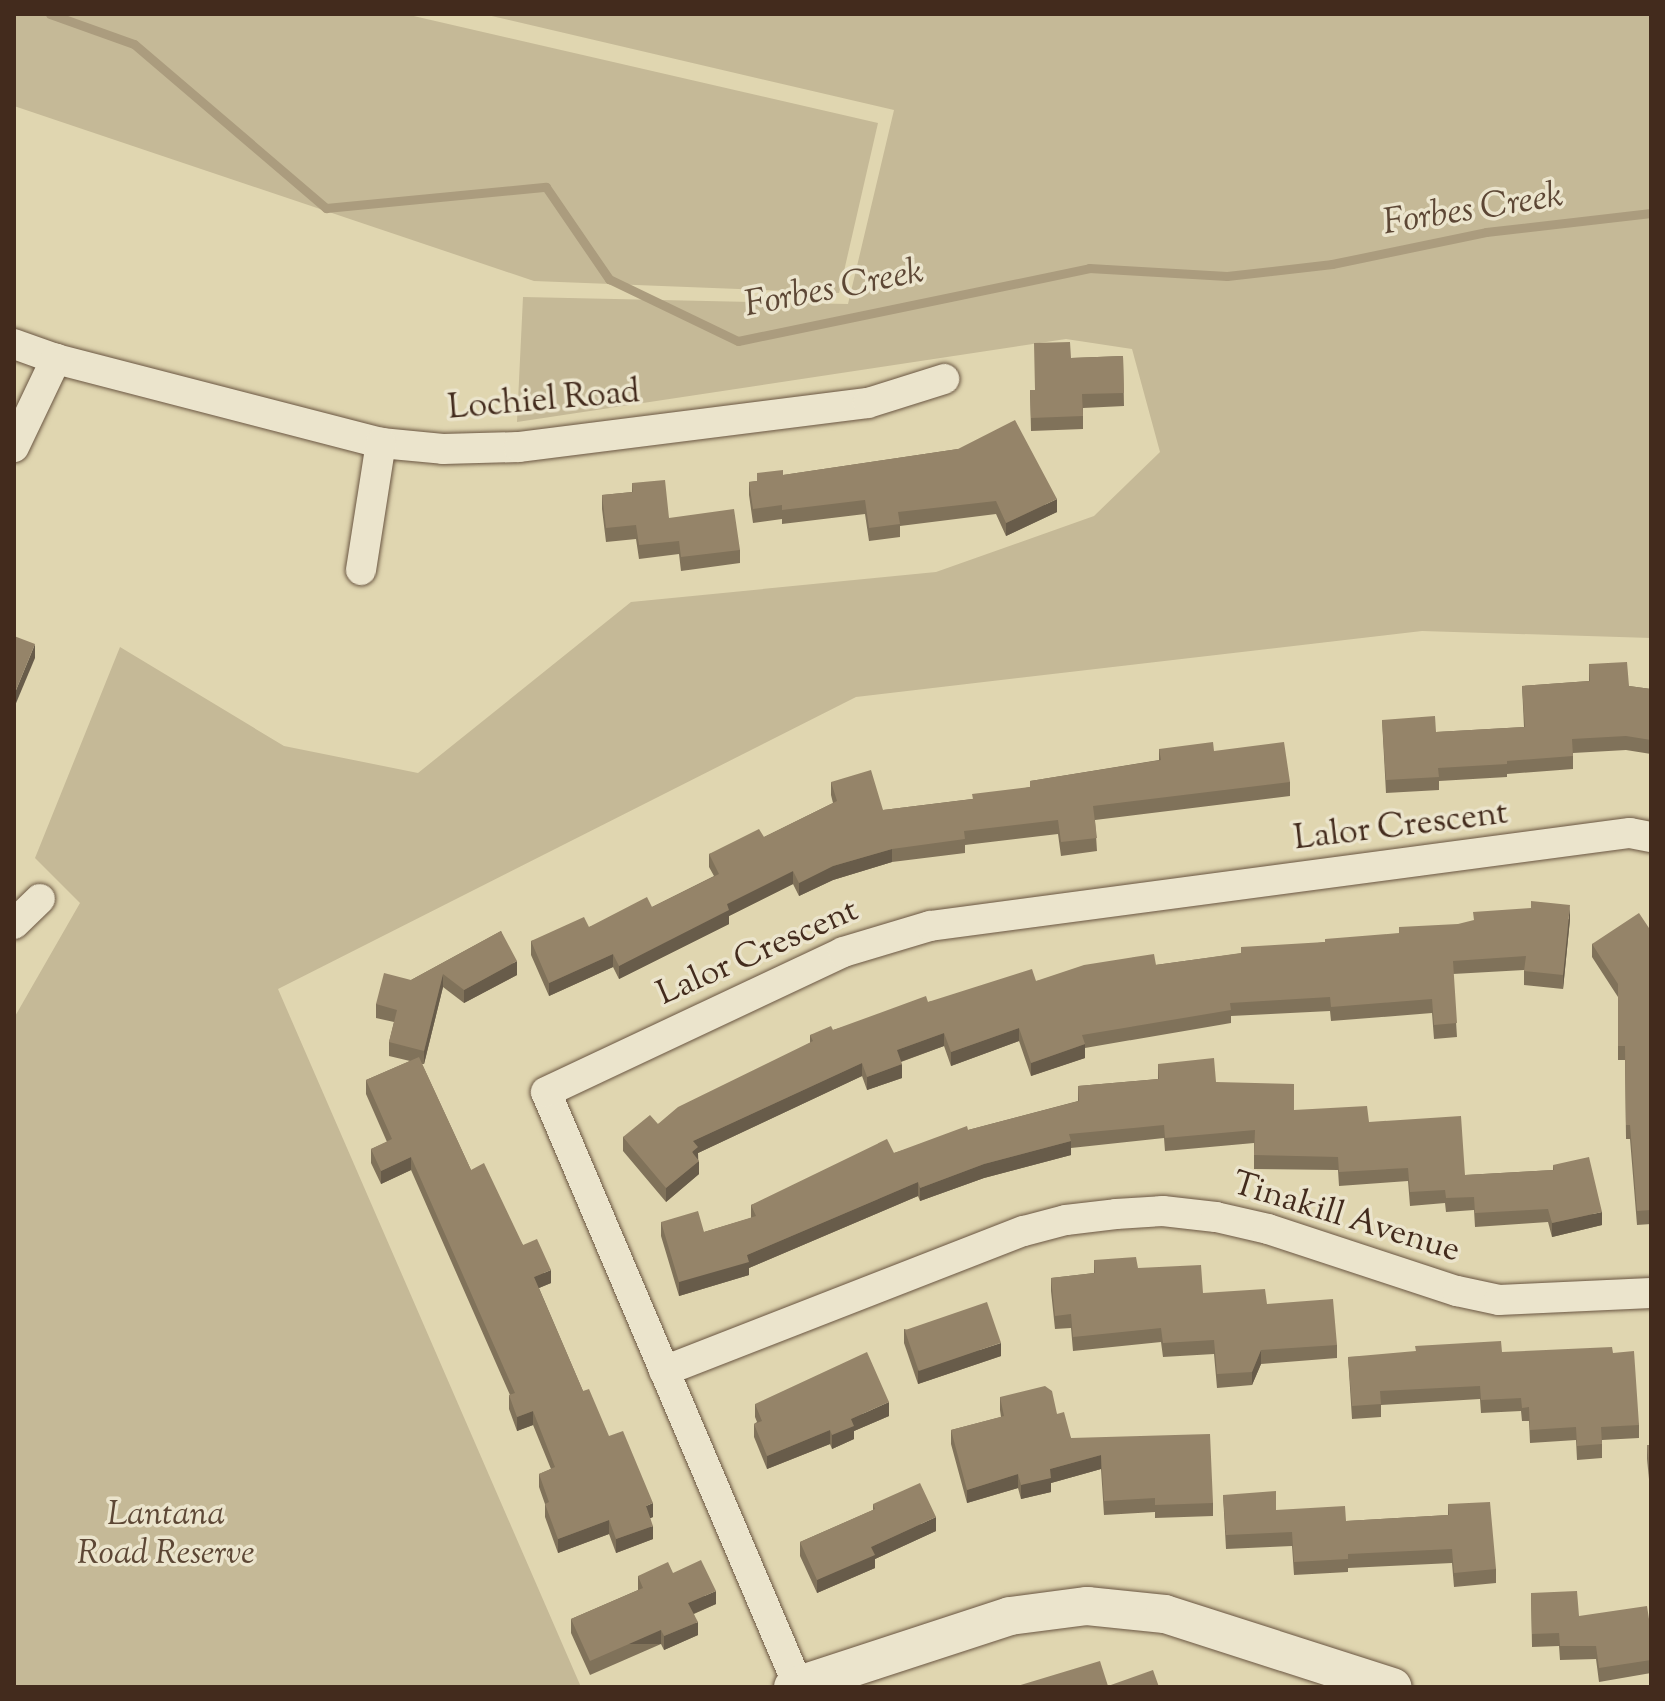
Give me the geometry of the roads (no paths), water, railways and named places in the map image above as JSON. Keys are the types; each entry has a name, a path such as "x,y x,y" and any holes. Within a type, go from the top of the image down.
{"street":[{"name":"Lochiel Road","path":"14,344 56,359 381,443 443,449 519,447 868,403 944,379"},
{"path":"14,447 56,359"},
{"path":"361,570 381,443"},
{"name":"Lalor Crescent","path":"796,1686 761,1590 546,1092 843,952 930,926 1630,833 1651,837"},
{"path":"14,924 40,899"},
{"name":"Tinakill Avenue","path":"664,1371 1024,1231 1066,1220 1116,1214 1163,1211 1255,1226 1457,1291 1499,1300 1651,1293"},
{"path":"796,1686 1010,1616 1087,1606 1165,1614 1393,1687"}],"waterway":[{"name":"Forbes Creek","path":"50,14 134,44 326,208 546,187 609,279 738,341 1089,268 1227,276 1332,264 1486,232 1651,213"}],"park label":[{"name":"Lantana Road Reserve","path":"166,1534"}]}
